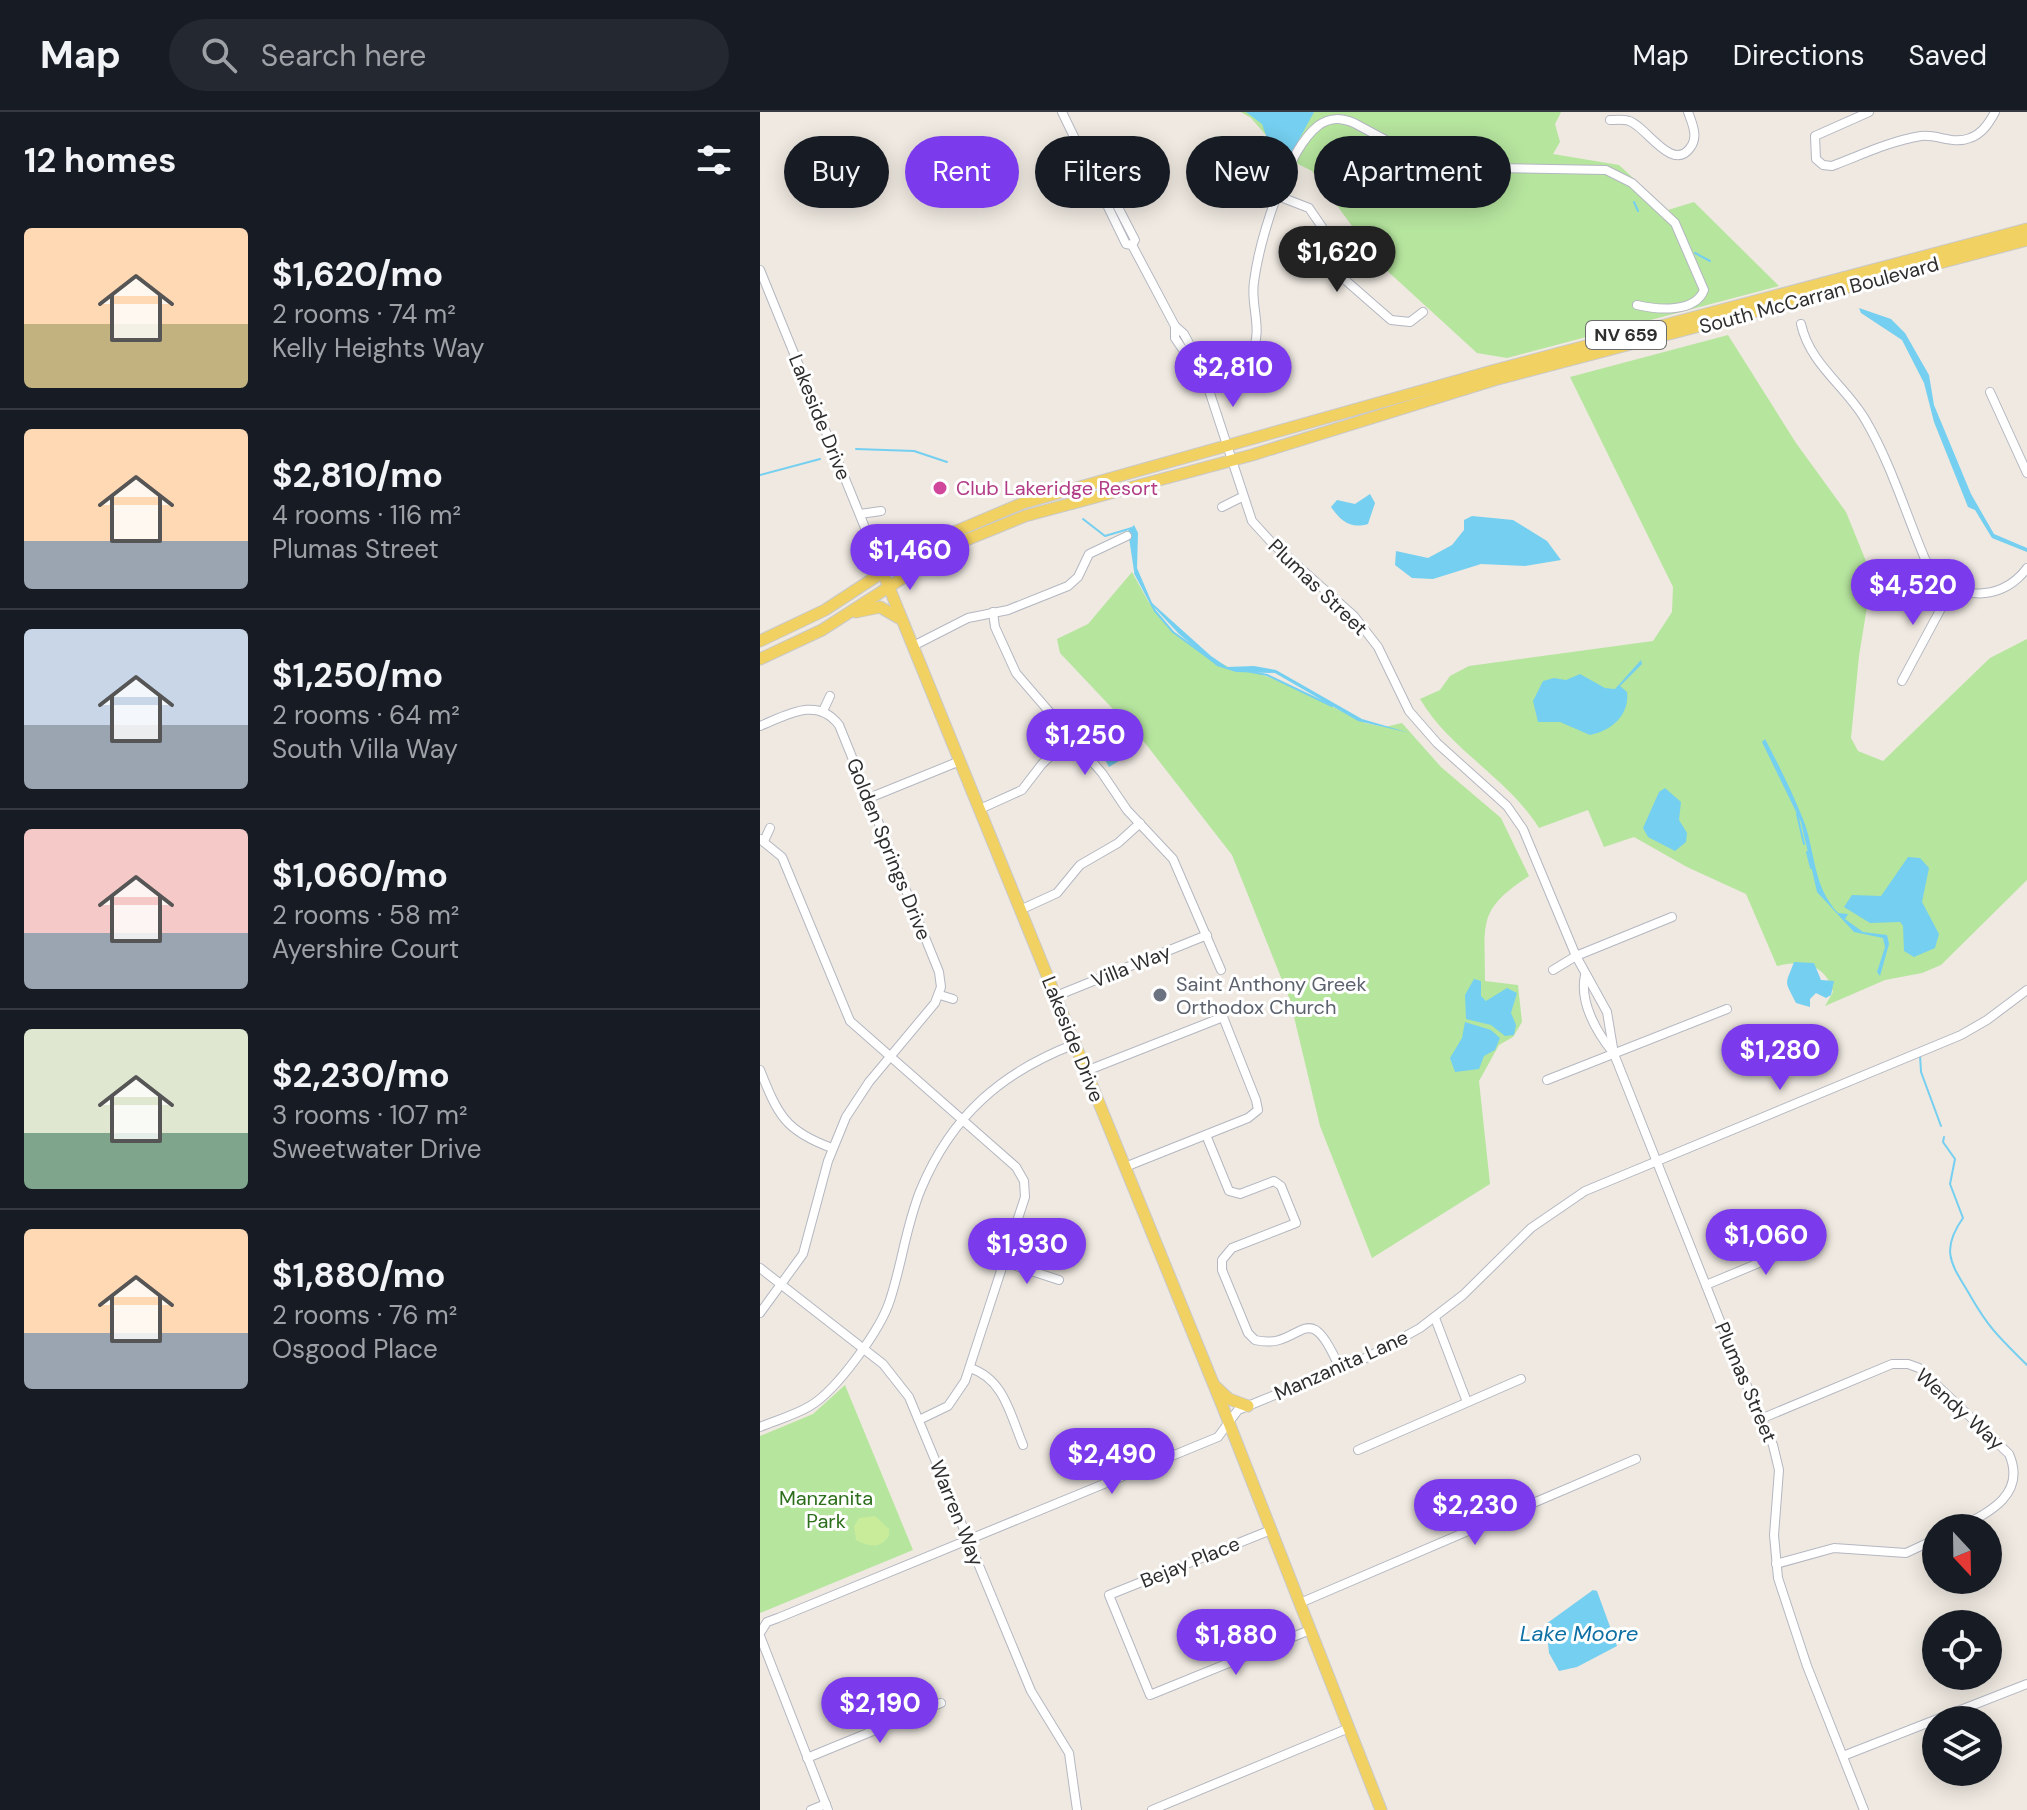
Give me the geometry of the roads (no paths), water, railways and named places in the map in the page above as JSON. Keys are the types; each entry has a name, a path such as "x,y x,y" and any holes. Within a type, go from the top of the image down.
{"main road":[{"name":"South McCarran Boulevard","path":"760,641 825,610 917,550 979,519 1098,482 1477,375 2027,229"},
{"name":"South McCarran Boulevard","path":"760,659 842,617 954,545 1025,516 1231,461 1494,380 2027,240"},
{"path":"1025,516 1044,506 1092,490 1098,482"},
{"path":"867,532 892,554 917,550"},
{"name":"Lakeside Drive","path":"883,572 1229,1423 1381,1810"},
{"path":"842,617 880,607 892,611 904,625"},
{"path":"1213,1385 1229,1399 1248,1406"}],"street":[{"name":"Plumas Street","path":"1062,112 1126,244 1132,245 1175,326 1184,334 1201,366 1252,521 1354,616 1378,647 1409,711 1437,743 1516,817 1535,853 1576,956 1607,1012 1614,1054"},
{"path":"1610,120 1629,121 1665,151 1677,155 1687,152 1693,143 1695,134 1688,112"},
{"path":"1869,112 1815,136 1816,159 1823,165 1832,166 1886,144 1920,136 1951,141 1970,139 1982,131 1995,112"},
{"path":"1298,153 1317,127 1341,118 1436,167 1507,166 1614,172 1632,183 1675,223 1704,290 1690,304 1666,309 1637,305"},
{"path":"1298,204 1309,208 1322,227 1328,265 1391,320 1410,322 1423,312"},
{"path":"1205,382 1239,366 1252,351 1257,324 1253,285 1275,208"},
{"name":"Lakeside Drive","path":"760,270 883,572"},
{"path":"1801,324 1815,358 1855,404 1873,433 1930,568 1952,588 1972,594 1992,593 2011,584 2027,568"},
{"path":"1990,392 2027,473"},
{"path":"1222,507 1242,497"},
{"path":"860,514 881,511"},
{"path":"913,646 968,618 1008,610 1068,586 1078,577 1085,560 1094,550 1127,536"},
{"path":"1902,681 1952,588"},
{"path":"993,612 1009,662 1140,823 1164,847 1182,874 1221,970"},
{"path":"760,726 799,710 823,711 830,696"},
{"name":"Golden Springs Drive","path":"823,711 839,725 939,972 940,995"},
{"path":"980,809 1022,790 1042,764 1071,737"},
{"path":"869,798 960,761"},
{"path":"1020,910 1057,893 1080,865 1118,843 1140,823"},
{"path":"770,828 762,840 782,857 850,1021 1016,1167 1024,1181 1025,1197 970,1368 955,1399 939,1412 919,1420"},
{"path":"1553,970 1576,956 1672,917"},
{"name":"Villa Way","path":"1056,996 1207,935"},
{"name":"Plumas Street","path":"1585,975 1583,986 1590,1015 1614,1054 1763,1418 1779,1470 1774,1533 1776,1564 1799,1644 1864,1810"},
{"name":"Manzanita Lane","path":"827,1807 762,1647 760,1634 767,1622 1218,1437 1235,1413 1392,1345 1435,1318 1556,1209 1601,1183 1924,1050 1987,1020 2027,990"},
{"path":"760,1313 782,1285 808,1242 832,1148 856,1100 940,995 953,999"},
{"path":"1547,1080 1727,1009"},
{"path":"1086,1071 1223,1017 1258,1110 1248,1118 1125,1167"},
{"path":"760,1427 817,1401 862,1348 889,1303 920,1192 938,1154 962,1121 1009,1075 1075,1044"},
{"path":"760,1070 776,1109 790,1127 808,1139 832,1148"},
{"path":"1206,1135 1229,1191 1240,1194 1274,1181 1281,1186 1296,1223 1232,1248 1222,1260 1222,1270 1248,1333 1255,1340 1270,1342 1303,1329 1315,1329 1326,1337 1340,1369"},
{"path":"1706,1285 1814,1240"},
{"path":"1004,1262 1059,1280"},
{"name":"Warren Way","path":"760,1268 862,1348 902,1385 1031,1691 1069,1753 1077,1810"},
{"path":"1435,1318 1467,1402"},
{"name":"Wendy Way","path":"1763,1418 1892,1364 1919,1368 2009,1454 2018,1469 2018,1485 2010,1500 1984,1514"},
{"path":"970,1368 987,1374 998,1387 1023,1445"},
{"path":"1358,1450 1521,1379"},
{"path":"1300,1603 1636,1459"},
{"name":"Bejay Place","path":"1271,1530 1109,1595 1150,1695 1310,1630"},
{"path":"1776,1564 1834,1548 1906,1553 1922,1546"},
{"path":"1843,1756 2027,1684"},
{"path":"807,1758 941,1703"},
{"path":"1152,1810 1349,1728"},
{"path":"811,1810 827,1807"}],"water":[{"path":"1246,112 1314,112 1298,141 1298,136 1266,136 1262,124"},
{"path":"1859,308 1891,319 1905,333 1929,375 1934,405 1971,494 1994,534 2027,548 2027,552 1992,538 1975,510 1968,507 1934,422 1924,383 1902,340 1861,313"},
{"path":"1370,494 1375,503 1368,524 1346,523 1331,507 1337,500 1355,504"},
{"path":"1472,516 1513,520 1547,541 1561,560 1525,566 1481,564 1433,579 1412,578 1395,565 1396,551 1428,558 1452,545 1464,530 1464,520"},
{"path":"1134,525 1138,533 1137,568 1152,603 1211,656 1227,667 1254,666 1276,670 1362,719 1410,733 1358,721 1275,673 1236,672 1217,666 1179,634 1151,604 1134,571 1128,531"},
{"path":"1641,660 1642,664 1620,686 1627,692 1627,700 1622,715 1612,726 1590,735 1560,722 1538,722 1533,701 1543,681 1554,678 1566,680 1580,674 1605,688 1615,689"},
{"path":"1130,717 1139,722 1141,740 1132,753 1109,767 1103,756 1120,740"},
{"path":"1765,739 1803,819 1823,891 1838,913 1848,914 1845,919 1863,932 1887,935 1889,944 1880,976 1877,972 1885,947 1883,938 1854,932 1817,892 1801,822 1762,742"},
{"path":"1665,788 1681,802 1679,820 1687,833 1686,842 1675,851 1648,837 1643,828 1659,792"},
{"path":"1908,857 1920,858 1929,868 1922,902 1939,934 1935,948 1914,957 1904,951 1903,926 1900,922 1870,923 1844,907 1852,895 1881,896"},
{"path":"1794,962 1814,963 1821,980 1834,981 1831,995 1826,998 1816,993 1810,999 1810,1007 1796,1003 1787,982"},
{"path":"1474,979 1481,981 1481,996 1486,1001 1507,988 1517,993 1511,1013 1516,1025 1514,1035 1505,1036 1491,1025 1466,1019 1465,995"},
{"path":"1465,1022 1491,1030 1500,1038 1495,1050 1484,1056 1479,1069 1455,1072 1450,1058 1462,1038"},
{"name":"Lake Moore","path":"1593,1590 1597,1591 1617,1646 1577,1667 1559,1671 1549,1653 1546,1624"}],"waterway":[{"path":"1634,202 1638,211"},
{"path":"1695,253 1710,261"},
{"path":"856,449 914,451 947,462"},
{"path":"760,475 820,459"},
{"path":"1083,519 1105,536 1132,528"},
{"path":"1135,573 1155,611 1173,632 1214,662"},
{"path":"1247,671 1267,675 1332,706"},
{"path":"1797,814 1804,844"},
{"path":"1807,852 1811,868"},
{"path":"1920,1055 1921,1072 1941,1126"},
{"path":"1944,1137 1943,1142 1955,1159 1950,1184 1963,1218 1951,1241 1954,1268 1990,1326 2027,1365"}],"place":[{"name":"Club Lakeridge Resort","path":"940,488"},
{"name":"Saint Anthony Greek Orthodox Church","path":"1160,995"}],"park label":[{"name":"Manzanita Park","path":"826,1510"}]}
